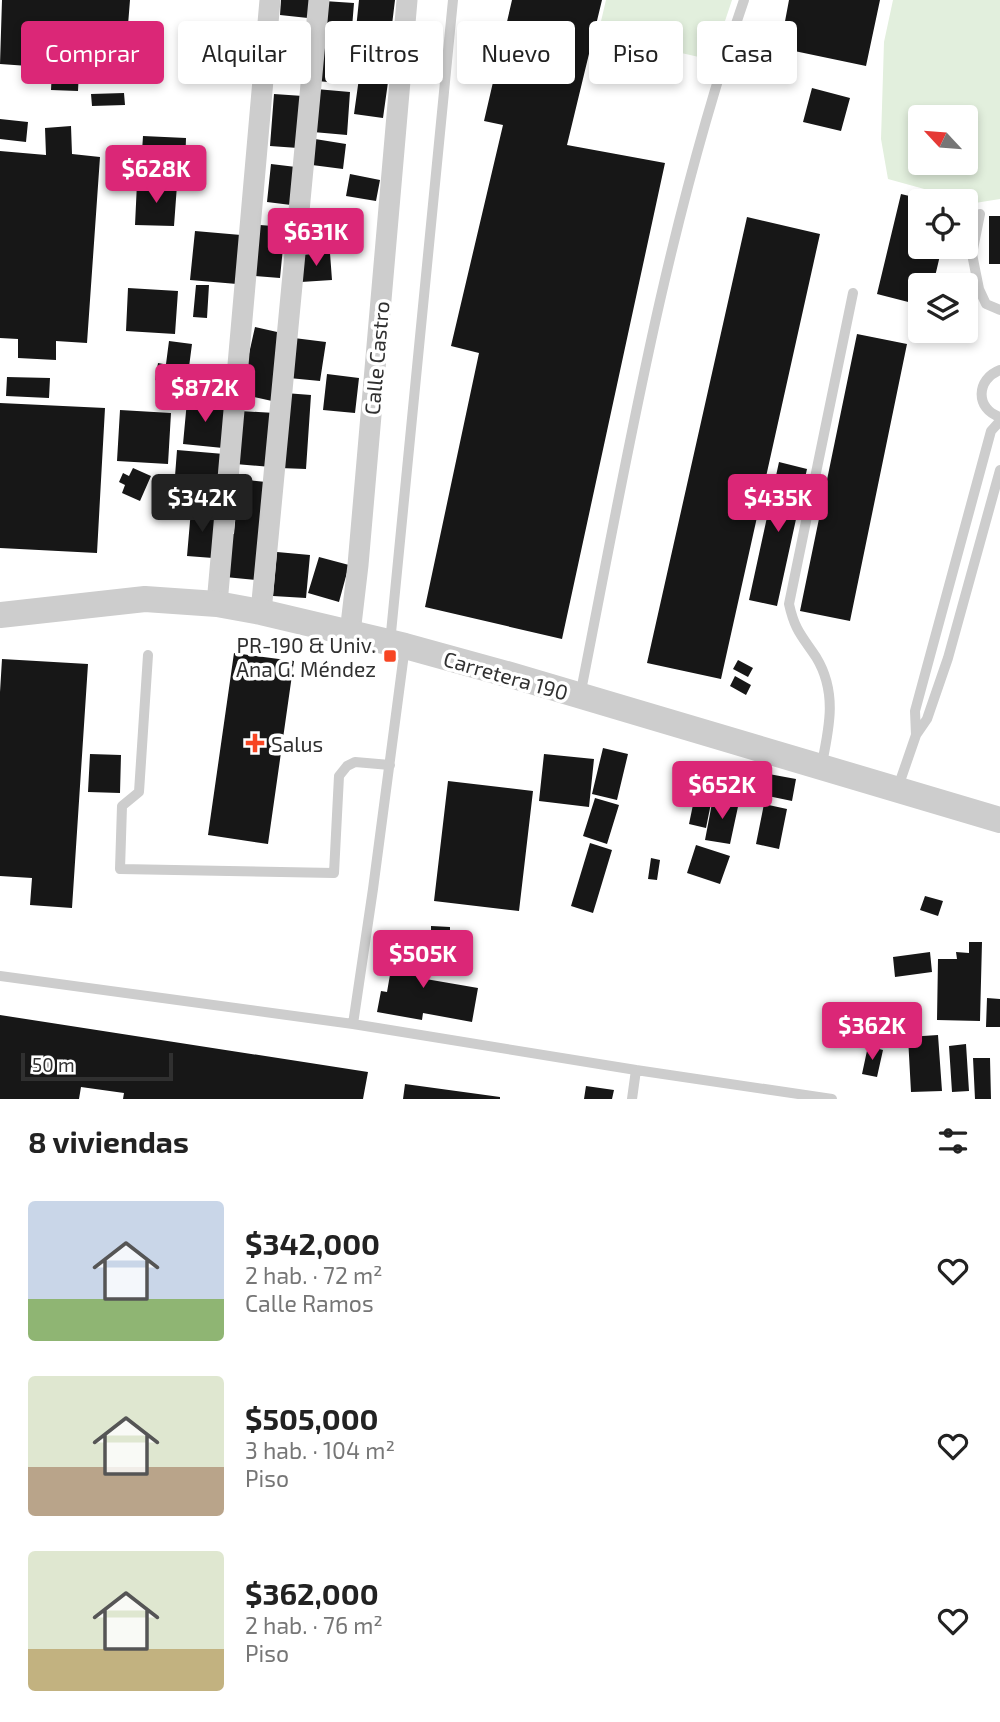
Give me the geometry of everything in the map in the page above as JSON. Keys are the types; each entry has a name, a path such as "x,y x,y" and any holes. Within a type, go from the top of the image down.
{"street":[{"path":"217,604 270,0"},
{"path":"261,612 319,0"},
{"name":"Calle Castro","path":"350,633 407,0"},
{"name":"Carretera 190","path":"0,615 145,598 217,604 261,612 397,644 1000,820"}],"lane":[{"path":"353,1024 390,765 397,644 453,0"},
{"path":"580,696 656,318 677,228 717,78 744,0"},
{"path":"979,214 972,254 979,289 986,304 1000,310"},
{"path":"821,768 831,721 830,692 816,658 794,625 789,604 853,293"},
{"path":"916,735 915,711 991,431 1000,421 988,411 981,399 981,392 986,378 1000,370"},
{"path":"897,790 916,735 927,719 948,658 1000,470"},
{"path":"148,655 139,792 122,806 120,869 334,873 341,771 355,762 390,765"},
{"path":"0,976 353,1024 832,1099"},
{"path":"632,1099 636,1070"}],"green space":[{"path":"606,0 732,0 725,21 697,21 697,57 683,53 683,21 601,21"},
{"path":"893,0 1000,0 1000,199 978,203 978,189 924,189 888,179 881,139 884,42"}],"building":[{"path":"2,0 130,0 128,21 21,21 21,65 0,64"},
{"path":"281,0 310,0 308,18 280,15"},
{"path":"359,0 395,0 392,21 357,21"},
{"path":"512,0 602,0 597,21 589,21 589,54 567,145 665,163 562,639 425,607 479,353 451,346 503,125 484,121 493,84 575,84 575,21 507,21"},
{"path":"789,0 880,0 866,66 797,52 797,21 785,21"},
{"path":"324,1 354,3 353,21 325,21 325,38 322,38"},
{"path":"320,43 325,43 325,82 317,81"},
{"path":"51,84 78,84 78,91 51,90"},
{"path":"358,84 388,84 383,118 354,114"},
{"path":"812,88 850,98 841,131 803,122"},
{"path":"316,89 350,92 347,135 313,132"},
{"path":"124,93 125,105 92,106 91,94"},
{"path":"274,94 303,96 298,148 270,146"},
{"path":"0,119 28,122 26,142 0,139"},
{"path":"71,126 72,154 100,157 87,343 56,341 56,360 18,358 18,339 0,338 0,151 46,155 45,128"},
{"path":"143,136 186,138 185,169 141,167"},
{"path":"315,139 346,144 343,169 312,165"},
{"path":"271,164 296,167 291,205 267,202"},
{"path":"350,174 380,180 376,201 346,196"},
{"path":"137,183 177,185 174,226 135,225"},
{"path":"901,194 908,196 908,259 939,259 936,273 908,273 908,302 877,294"},
{"path":"989,216 1000,216 1000,264 989,264"},
{"path":"747,217 820,234 721,679 647,663"},
{"path":"260,225 285,227 280,278 255,276"},
{"path":"305,225 342,229 339,253 302,249"},
{"path":"195,231 241,235 237,284 190,280"},
{"path":"330,253 332,280 301,282 299,255"},
{"path":"196,285 209,285 207,318 193,317"},
{"path":"128,288 178,291 175,334 126,331"},
{"path":"255,327 286,334 272,401 240,394"},
{"path":"857,334 907,344 850,621 800,611"},
{"path":"294,338 326,342 320,381 289,378"},
{"path":"169,341 192,344 189,367 166,364"},
{"path":"158,363 212,373 209,390 198,388 197,393 162,387 163,382 155,380"},
{"path":"327,374 359,378 355,413 323,410"},
{"path":"7,377 50,378 49,398 6,396"},
{"path":"285,393 311,395 306,469 280,468"},
{"path":"187,401 227,405 223,448 183,444"},
{"path":"0,403 105,408 97,553 0,548"},
{"path":"120,410 171,413 168,464 117,461"},
{"path":"240,411 275,413 271,467 235,464"},
{"path":"177,450 224,454 222,480 175,476"},
{"path":"779,462 807,469 777,606 749,600"},
{"path":"133,468 151,476 140,501 122,493 125,485 119,482 123,473 129,476"},
{"path":"239,479 266,482 257,580 225,577 229,534 234,534"},
{"path":"191,510 216,511 213,558 187,556"},
{"path":"277,552 310,555 306,598 273,596"},
{"path":"319,557 349,565 339,602 308,593"},
{"path":"234,653 294,661 268,844 208,835"},
{"path":"2,659 88,664 72,908 30,905 32,878 0,876"},
{"path":"738,660 753,668 748,677 733,669"},
{"path":"735,676 751,685 746,695 730,686"},
{"path":"603,748 628,754 617,800 592,794"},
{"path":"90,754 121,755 120,793 88,792"},
{"path":"544,754 594,759 589,807 539,801"},
{"path":"703,765 720,770 713,797 696,792"},
{"path":"752,771 796,779 792,801 748,792"},
{"path":"448,781 533,791 519,911 434,901"},
{"path":"695,795 712,798 706,828 689,824"},
{"path":"595,798 619,805 607,844 583,836"},
{"path":"713,798 739,802 730,844 705,840"},
{"path":"764,804 787,809 779,849 756,844"},
{"path":"590,843 612,850 593,913 571,906"},
{"path":"696,845 730,856 720,884 687,873"},
{"path":"651,858 660,860 657,880 648,879"},
{"path":"925,896 943,901 938,916 920,910"},
{"path":"431,926 450,927 450,942 431,941"},
{"path":"396,940 426,945 420,978 478,988 472,1022 423,1013 422,1020 377,1012 381,991 387,992"},
{"path":"969,942 982,942 980,1021 937,1020 938,959 957,959 956,952 969,953"},
{"path":"930,952 932,972 895,977 893,957"},
{"path":"987,998 1000,999 1000,1027 986,1027"},
{"path":"0,1015 368,1072 363,1099 123,1099 124,1093 81,1087 79,1099 0,1099"},
{"path":"938,1035 942,1091 911,1092 908,1037"},
{"path":"966,1044 969,1091 952,1092 949,1046"},
{"path":"868,1046 883,1050 877,1077 862,1074"},
{"path":"973,1058 990,1058 991,1099 975,1099"},
{"path":"405,1084 500,1097 500,1099 403,1099"},
{"path":"586,1086 614,1090 612,1099 584,1099"}],"place":[{"name":"PR-190 & Univ. Ana G. Méndez","path":"390,656"},
{"name":"Salus","path":"255,743"}]}
